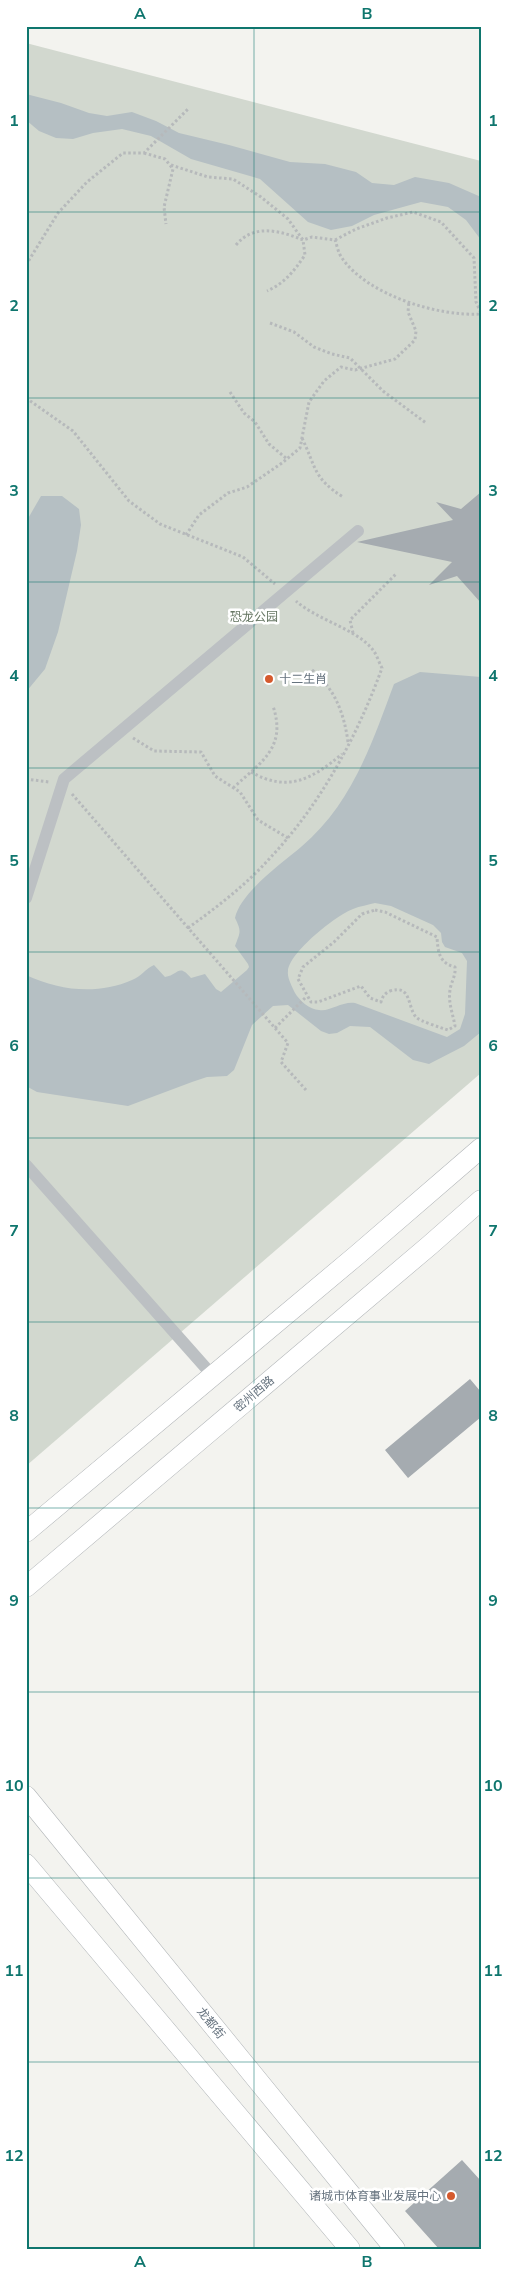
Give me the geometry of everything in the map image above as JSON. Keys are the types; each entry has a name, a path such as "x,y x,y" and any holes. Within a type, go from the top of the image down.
{"main road":[{"path":"26,1532 357,1255 481,1148"},
{"name":"密州西路","path":"26,1587 430,1246 481,1200"},
{"name":"龙都街","path":"26,1796 395,2249"},
{"path":"26,1864 350,2249"}],"street":[{"path":"26,898 64,779 358,532"},
{"path":"27,1169 213,1376"}],"path":[{"path":"144,154 177,118 189,108"},
{"path":"26,265 58,213 87,182 123,153 144,154 165,159 173,169 164,207 166,224"},
{"path":"171,166 208,177 233,179 276,208 288,219 303,240 305,255 293,273 278,286 267,291"},
{"path":"236,245 251,234 270,230 283,232 303,240 312,237 335,240 387,218 413,212 441,222 474,258 476,302 481,314 460,316 436,311 376,288 341,258 335,240"},
{"path":"186,535 199,515 228,492 247,487 300,448 309,402 324,380 341,367 354,370 395,359 415,340 416,331 408,312 408,301"},
{"path":"270,323 294,332 314,347 350,358 383,391 426,423"},
{"path":"230,392 244,413 255,422 269,444 287,459"},
{"path":"26,398 73,431 129,501 160,524 244,557 301,606 353,634 372,650 382,668 370,700 344,752 319,796 288,838 268,860 221,904 188,928"},
{"path":"302,438 314,470 329,488 343,497"},
{"path":"353,634 350,620 396,574"},
{"path":"312,670 322,678 344,716 348,743"},
{"path":"233,788 250,772 274,744 278,723 273,706"},
{"path":"122,731 154,751 201,752 215,776 240,792 258,820 288,838"},
{"path":"250,772 264,779 281,782 299,781 332,762 344,752"},
{"path":"26,780 63,783 288,1043 281,1062 306,1090"},
{"path":"375,910 385,912 437,937 440,958 446,964 455,967 456,975 450,989 449,1004 455,1026 448,1030 417,1018 410,1007 410,998 407,994 398,990 389,991 382,997 381,1002 370,998 362,986 318,1002 311,1002 305,998 298,979 303,967 334,942 362,914 375,910"},
{"path":"275,1028 305,998"}],"green space":[{"name":"恐龙公园","path":"26,43 481,161 481,1073 26,1466"}],"shaded area":[{"path":"26,94 89,113 107,116 132,112 156,121 179,133 290,162 325,164 356,172 372,183 394,185 415,177 449,183 481,197 481,240 466,220 448,207 421,202 374,215 352,226 331,230 308,222 260,179 191,159 151,136 122,129 93,133 73,139 56,138 39,131 26,120"},
{"path":"41,496 62,496 79,509 81,525 77,551 58,632 45,669 26,692 26,522"},
{"path":"420,672 481,677 481,1032 464,1046 429,1064 413,1060 370,1027 350,1026 337,1033 329,1034 321,1031 288,1005 273,1006 252,1025 234,1070 227,1076 207,1077 128,1106 37,1092 26,1086 26,975 66,988 106,988 132,980 154,965 165,977 178,971 183,971 191,978 205,974 216,989 221,992 247,970 248,964 235,946 240,932 235,918 238,908 263,879 301,847 334,812 347,792 368,750 394,684","holes":["375,903 391,906 433,925 441,933 442,942 445,947 462,953 467,961 465,1014 460,1029 447,1037 355,1003 316,1010 299,999 290,982 288,974 290,963 305,945 325,927 345,913 358,907"]}],"building":[{"path":"481,492 481,603 457,576 429,585 452,562 357,542 453,520 436,502 461,509"},
{"path":"470,1379 481,1392 481,1417 408,1478 385,1450"},
{"name":"诸城市体育事业发展中心","path":"462,2160 481,2181 481,2249 439,2249 405,2211"}],"place":[{"name":"十二生肖","path":"269,679"},
{"name":"诸城市体育事业发展中心","path":"451,2196"}]}
